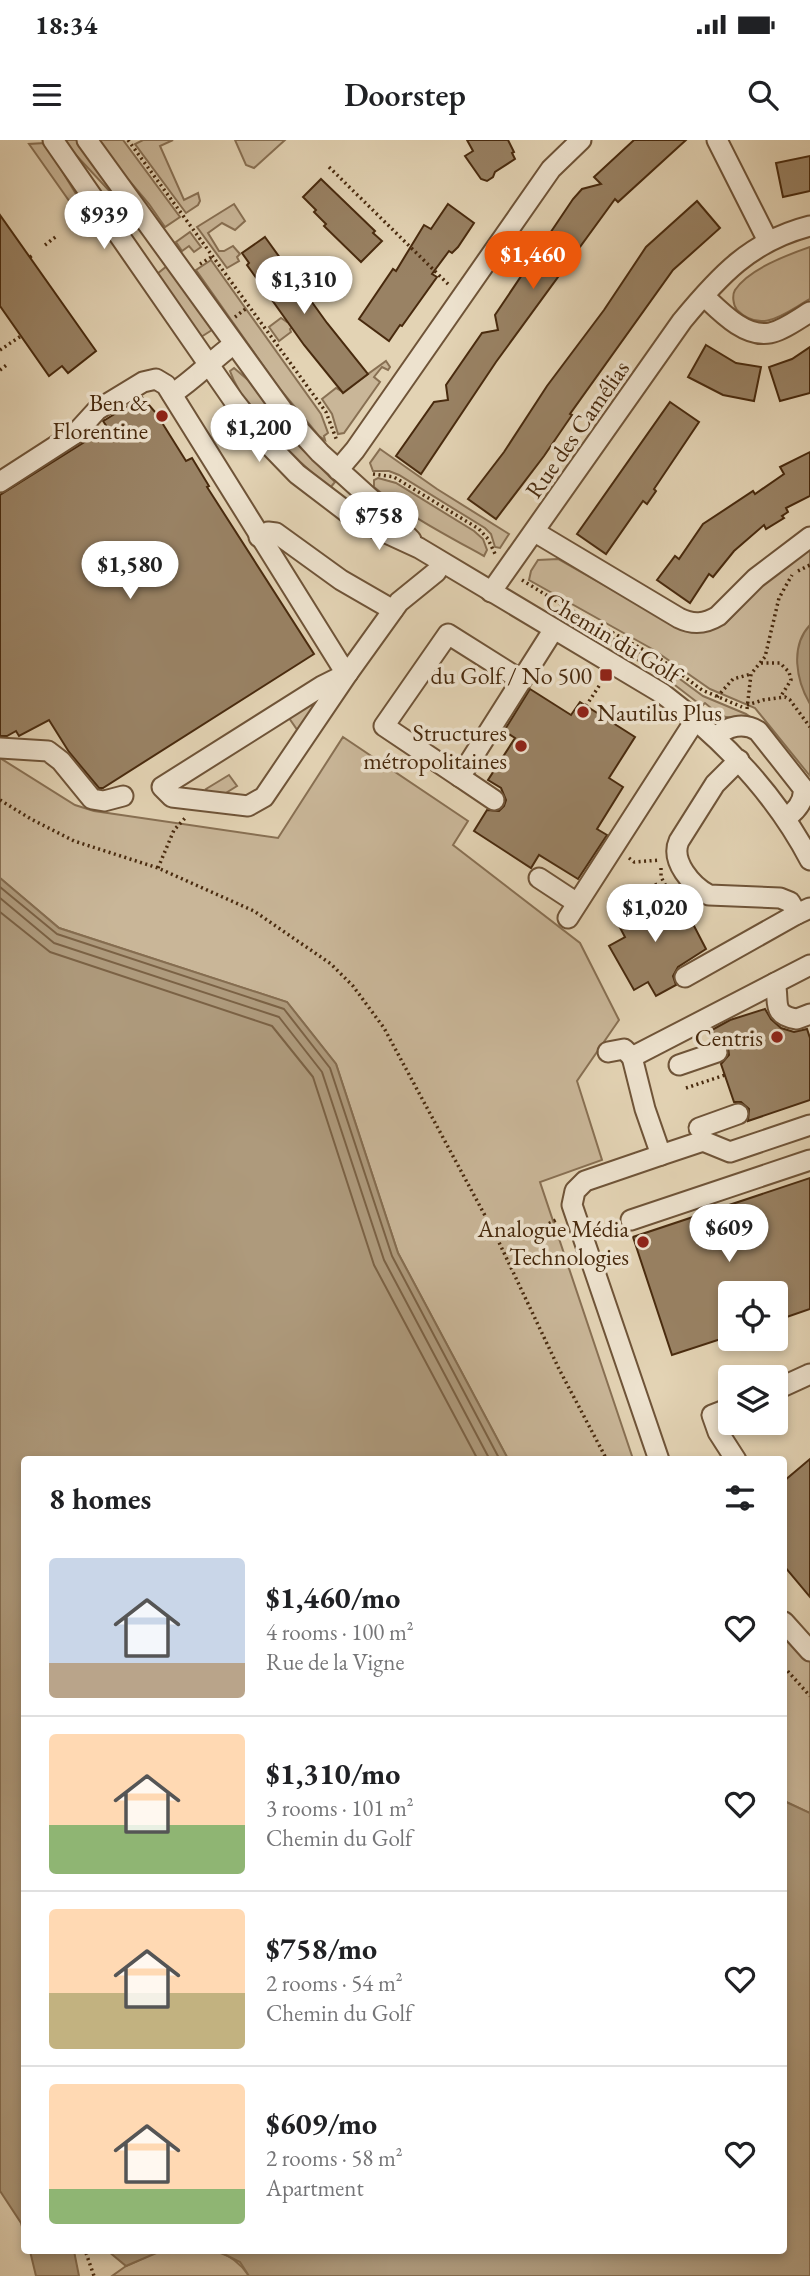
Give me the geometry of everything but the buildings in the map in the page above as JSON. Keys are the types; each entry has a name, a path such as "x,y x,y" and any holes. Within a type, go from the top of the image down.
{"street":[{"name":"Chemin du Golf","path":"53,140 207,364 268,444 311,486 356,519 419,548 646,682 696,719 739,760 786,818 810,860"},
{"name":"Chemin du Golf","path":"87,140 289,419 419,548"},
{"path":"717,140 768,241"},
{"path":"338,470 355,450 570,143"},
{"name":"Rue des Camélias","path":"492,592 682,321 731,267 768,241 810,226"},
{"path":"134,259 161,241"},
{"path":"704,296 733,321 760,333 773,332 810,312"},
{"path":"172,394 192,381 207,364 234,344"},
{"path":"0,482 76,433 96,410 152,378 160,380 172,394 259,537 348,673"},
{"path":"259,537 268,531 276,533 332,575 393,610"},
{"path":"535,533 679,618 696,623 718,616 763,572 810,537"},
{"path":"348,673 322,686 162,788 172,797 248,806 264,797 393,610 436,572 442,563"},
{"path":"460,777 554,629"},
{"path":"494,800 384,726 448,634 522,680"},
{"path":"540,878 572,911 696,719"},
{"path":"716,737 734,726 748,726 758,731 803,788 804,793 799,805 786,818"},
{"path":"0,748 48,751 61,761 92,799 104,801 123,796"},
{"path":"685,977 804,911 780,898 713,896 705,893 677,859 678,841 715,784 739,760"},
{"path":"632,1058 775,983 807,972"},
{"path":"775,983 776,1005 783,1014 797,1019 810,1014"},
{"path":"608,1052 624,1049 632,1058 645,1109 662,1155"},
{"path":"678,1065 717,1052"},
{"path":"699,1128 738,1114"},
{"path":"658,1456 574,1211 573,1196 585,1181 703,1141 730,1152 810,1125"},
{"path":"631,1220 810,1160"},
{"path":"788,1384 810,1374"},
{"path":"718,1413 712,1415 718,1432"},
{"path":"720,1435 733,1456"},
{"path":"787,1625 810,1651"}],"path":[{"path":"130,141 326,412 334,438"},
{"path":"329,167 449,286"},
{"path":"70,225 77,216"},
{"path":"45,244 58,235"},
{"path":"195,267 213,256"},
{"path":"230,321 249,307"},
{"path":"0,350 21,336"},
{"path":"0,370 8,364"},
{"path":"367,472 394,477 479,529 494,554"},
{"path":"717,697 733,678 751,674 761,663 772,636 782,590 791,576 810,565"},
{"name":"Chemin du Golf","path":"527,584 653,654 702,690 747,707 755,714"},
{"path":"751,674 747,707 780,696 791,680 789,672 780,663 761,663"},
{"path":"586,706 601,683"},
{"path":"780,696 790,700 810,727"},
{"path":"0,800 74,841 158,868 214,892 276,924 331,964 353,986 384,1028 496,1236 559,1369 605,1456"},
{"path":"158,868 174,830 204,800"},
{"path":"634,862 660,860"},
{"path":"667,905 689,891"},
{"path":"686,1088 725,1075"},
{"path":"496,1236 534,1231 574,1211"},
{"path":"787,1670 810,1696"},
{"path":"86,2254 94,2276"}],"shaded area":[{"path":"62,140 78,140 117,194 114,196"},
{"path":"95,140 123,140 180,217 165,227"},
{"path":"143,140 173,140 160,146 184,200 198,193 198,205 186,213 135,144"},
{"path":"235,140 285,140 254,168 246,165"},
{"path":"45,143 90,217 84,222 29,144"},
{"path":"234,204 245,221 235,230 222,223 208,233 219,251 233,246 240,254 237,257 239,261 227,268 197,227"},
{"path":"190,232 201,247 194,252 189,246 182,251 176,242"},
{"path":"810,247 810,299 783,315 765,321 756,321 737,310 733,295 741,282 769,264"},
{"path":"211,260 321,414 328,433 324,436 325,440 279,388 196,270"},
{"path":"167,266 212,330 201,337 157,274"},
{"path":"303,310 307,316 279,341 269,327 281,318 287,322"},
{"path":"386,361 390,367 388,370 382,367 374,377 380,382 344,433 338,434 332,414 322,399 336,388 343,392"},
{"path":"234,368 248,380 299,446 335,482 330,488 259,419 237,386 230,371"},
{"path":"380,449 509,534 500,548 495,547 491,534 485,528 399,475 389,471 373,471 370,463"},
{"path":"378,478 396,483 474,531 483,539 487,550 484,556 400,507 374,487 374,480"},
{"path":"810,548 810,776 755,708 710,689 654,650 529,580 538,560 558,559 683,630 700,632 726,623 764,583"},
{"path":"561,609 661,665 703,696 756,721 719,716 708,711 711,708 705,703 702,706 658,672 558,615"},
{"path":"324,696 298,731 289,718"},
{"path":"343,737 468,821 453,845 580,943 619,1020 577,1081 602,1160 540,1182 632,1456 506,1456 398,1253 336,1064 287,1002 59,928 0,878 0,758 75,805 94,811 278,838"},
{"path":"229,775 237,786 221,796 208,792 206,789"},
{"path":"787,1635 810,1660 810,1813 787,1802"},
{"path":"152,2254 223,2254 240,2265 249,2276 112,2276"}],"water":[{"path":"810,625 810,704 801,684 797,663 800,643"},
{"path":"0,878 59,928 287,1002 336,1064 398,1253 506,1456 21,1456 21,2223 0,2191"},
{"path":"787,1802 810,1813 810,2276 249,2276 240,2262 224,2254 787,2254"},
{"path":"31,2254 75,2254 79,2276 36,2276"},
{"path":"112,2254 154,2254 126,2266"}],"place":[{"name":"Ben & Florentine","path":"162,416"},
{"name":"du Golf / No 500","path":"606,675"},
{"name":"Nautilus Plus","path":"583,712"},
{"name":"Structures métropolitaines","path":"521,746"},
{"name":"Centris","path":"777,1037"},
{"name":"Analogue Média Technologies","path":"643,1242"}]}
